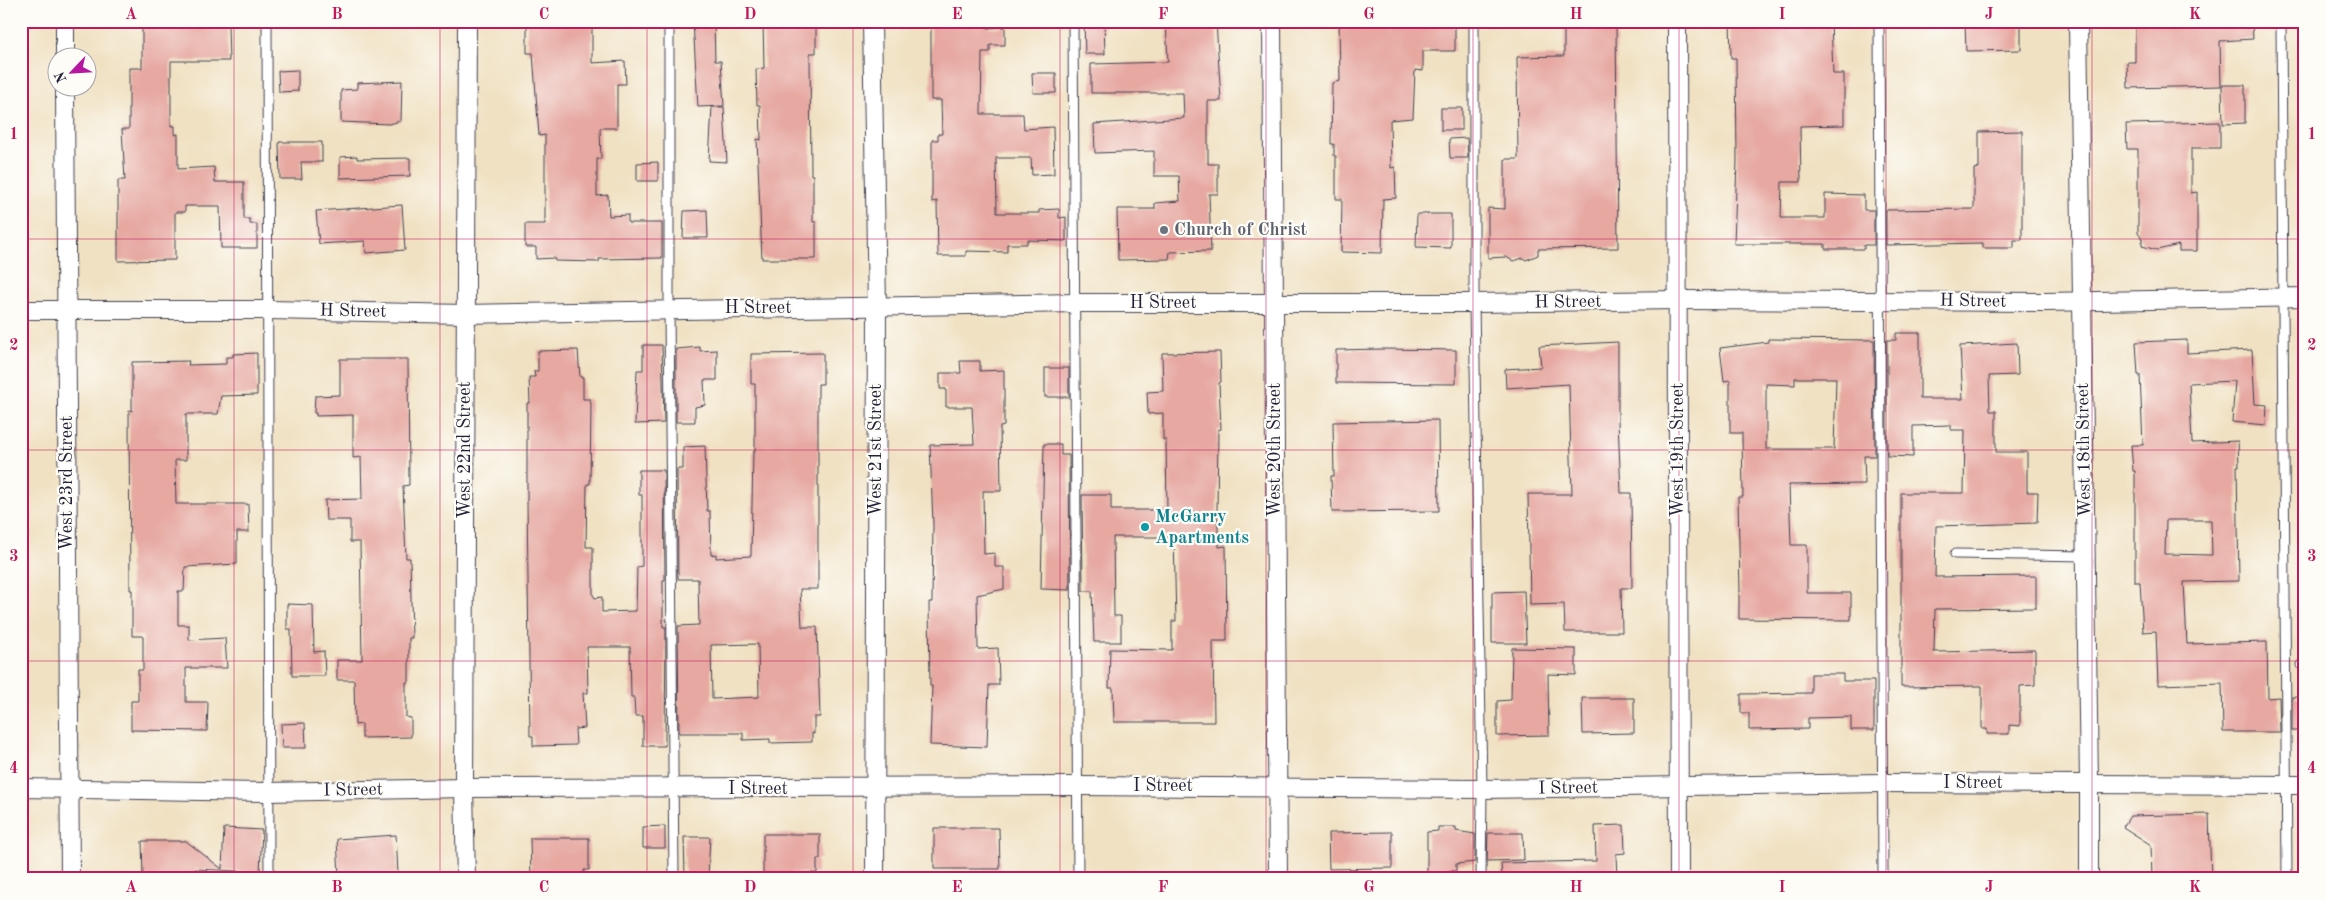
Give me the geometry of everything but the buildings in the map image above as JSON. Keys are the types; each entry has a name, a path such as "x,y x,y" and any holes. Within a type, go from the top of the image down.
{"street":[{"path":"65,21 65,48"},
{"name":"West 22nd Street","path":"466,879 464,788 467,21"},
{"name":"West 21st Street","path":"872,21 877,308 875,879"},
{"name":"West 20th Street","path":"1272,21 1278,879"},
{"name":"West 19th Street","path":"1677,21 1679,879"},
{"name":"West 18th Street","path":"2078,21 2089,879"},
{"name":"West 23rd Street","path":"65,98 70,879"},
{"name":"H Street","path":"21,310 269,310 465,314 1076,303 1474,303 1678,300 2082,301 2305,297"},
{"name":"I Street","path":"21,788 268,792 464,788 673,789 1277,786 1482,789 1882,783 2305,784"}],"lane":[{"path":"267,21 269,879"},
{"path":"669,21 669,309 674,879"},
{"path":"1072,21 1076,303 1078,879"},
{"path":"1474,21 1474,303 1482,789 1481,879"},
{"path":"1879,21 1883,879"},
{"path":"2280,21 2287,879"},
{"path":"1955,554 2086,556"}],"place":[{"name":"Church of Christ","path":"1164,230"},
{"name":"McGarry Apartments","path":"1145,527"}]}
